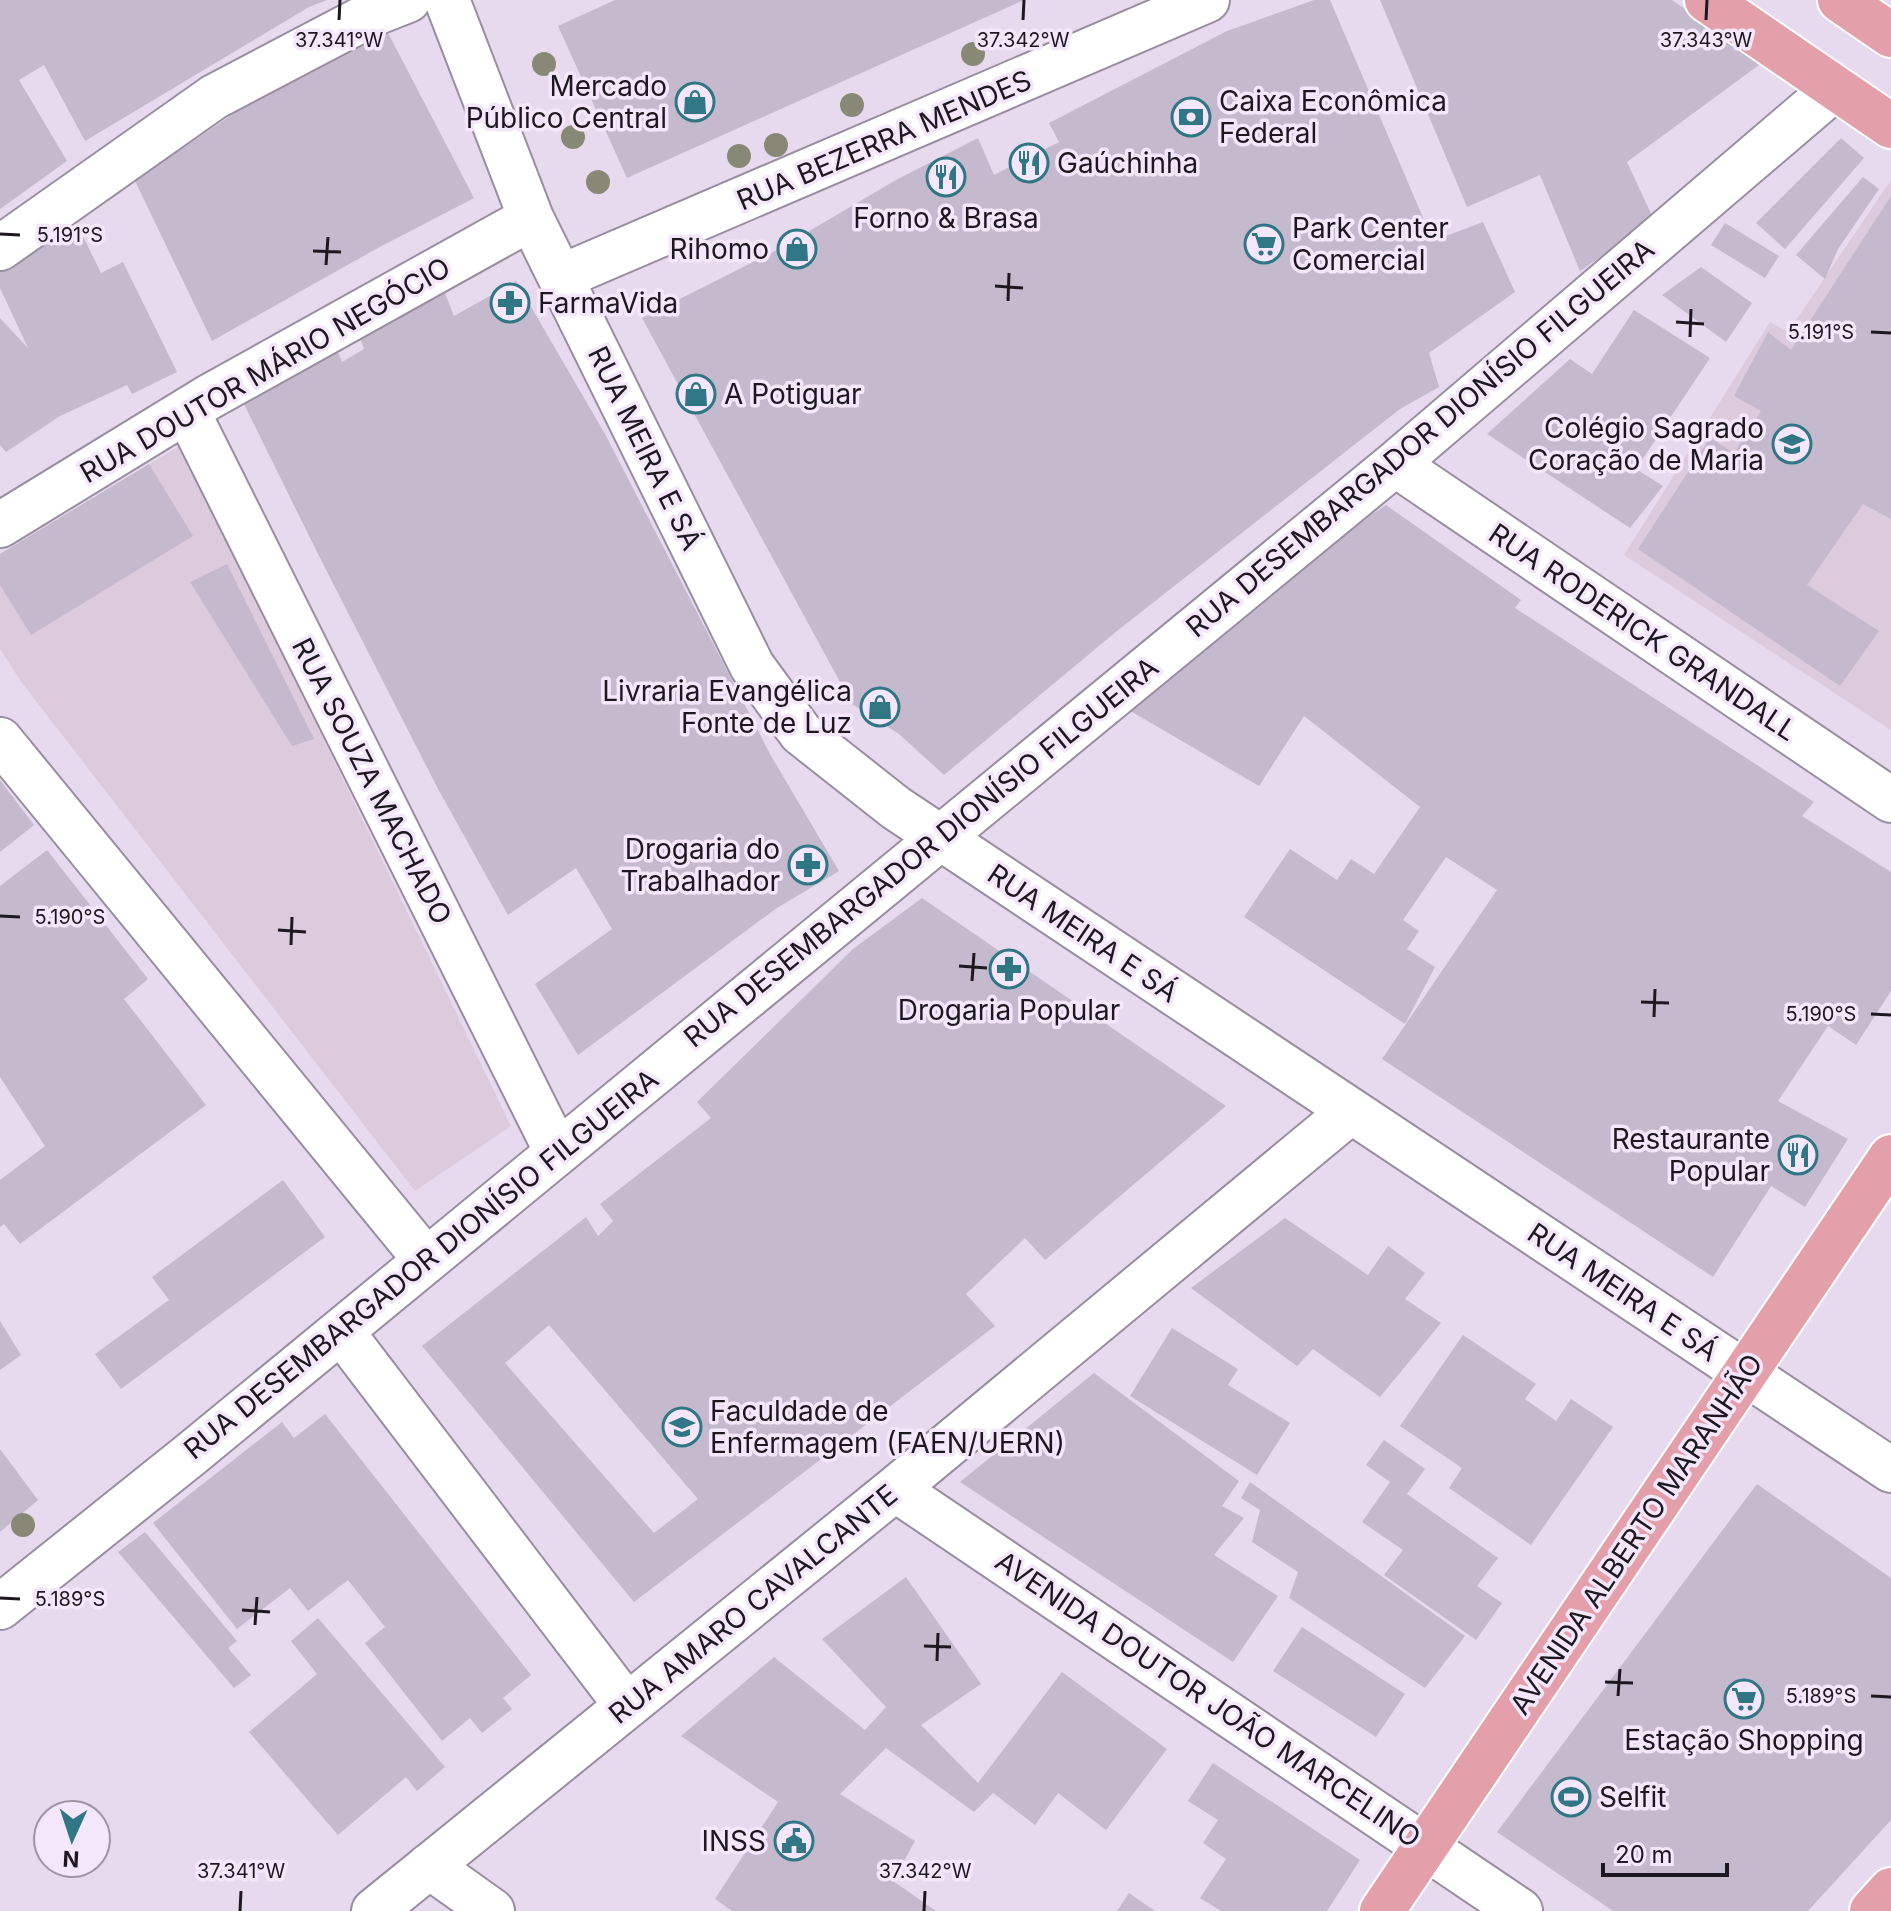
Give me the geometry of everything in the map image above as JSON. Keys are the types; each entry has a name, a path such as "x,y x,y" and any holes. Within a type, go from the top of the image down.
{"main road":[{"path":"1707,0 1891,126"},
{"name":"AVENIDA ALBERTO MARANHÃO","path":"1382,1911 1891,1157"},
{"path":"1872,1911 1891,1890"}],"street":[{"path":"0,248 214,97 370,15 408,0"},
{"name":"RUA MEIRA E SÁ","path":"447,0 531,218 752,666 801,733 896,808 1891,1470"},
{"name":"RUA BEZERRA MENDES","path":"561,277 1140,14 1207,0"},
{"name":"RUA DESEMBARGADOR DIONÍSIO FILGUEIRA","path":"0,1607 341,1331 1395,464 1835,88"},
{"name":"RUA DOUTOR MÁRIO NEGÓCIO","path":"0,525 187,411 531,218"},
{"name":"RUA SOUZA MACHADO","path":"187,411 557,1152"},
{"name":"RUA RODERICK GRANDALL","path":"1395,464 1891,800"},
{"path":"0,740 426,1260"},
{"name":"RUA AMARO CAVALCANTE","path":"374,1911 895,1489 1351,1111"},
{"path":"341,1331 627,1706"},
{"name":"AVENIDA DOUTOR JOÃO MARCELINO","path":"895,1489 1520,1911"},
{"path":"429,1866 492,1911"}],"shaded area":[{"name":"Colégio Sagrado Coração de Maria","path":"1891,180 1891,730 1624,555 1770,322 1788,332"},
{"path":"181,445 511,1126 415,1191 22,683 0,649 0,554"}],"building":[{"path":"0,0 327,0 309,7 85,141 44,65 19,80 67,161 0,209"},
{"name":"Mercado Público Central","path":"615,0 1024,0 627,178 558,26"},
{"path":"1314,0 1330,0 1433,241 1483,222 1515,292 1429,353 1439,387 1400,409 1303,485 1117,631 944,775 899,734 852,704 642,318 777,250 896,180 978,138 994,175 1059,142 1049,123 1227,31"},
{"path":"1380,0 1672,0 1763,62 1627,162 1654,220 1580,271 1540,175 1467,207"},
{"path":"387,31 474,198 212,341 135,181 258,97"},
{"path":"1841,138 1864,158 1785,249 1756,223"},
{"path":"1863,177 1879,189 1838,249 1825,279 1796,255"},
{"name":"Colégio Sagrado Coração de Maria","path":"1891,196 1891,519 1863,504 1807,585 1879,631 1840,686 1638,549 1710,438 1734,453 1761,411 1734,396 1768,332 1791,350"},
{"path":"74,218 101,273 123,262 177,372 132,394 127,385 60,416 6,452 0,445 0,318 28,348 0,288 0,262"},
{"path":"1725,223 1779,256 1765,278 1711,245"},
{"path":"1701,267 1752,303 1726,342 1662,295"},
{"path":"516,281 605,434 770,754 839,871 777,908 578,1055 535,984 612,929 576,868 508,915 437,787 241,398 335,345 342,362 364,349 358,333 442,285 454,316"},
{"path":"1634,310 1710,358 1636,469 1663,486 1630,528 1487,434 1570,359 1592,374"},
{"path":"149,464 193,536 31,635 0,585 0,554"},
{"path":"1386,505 1521,600 1515,608 1814,802 1802,816 1891,872 1891,991 1856,1045 1828,1026 1778,1101 1848,1139 1805,1207 1771,1186 1713,1277 1382,1059 1497,890 1446,857 1403,920 1419,931 1407,949 1435,967 1405,1024 1244,917 1290,849 1337,880 1351,859 1374,874 1420,807 1304,716 1259,786 1127,709 1261,589"},
{"path":"227,564 314,739 292,746 190,582"},
{"path":"0,780 34,825 0,852"},
{"path":"47,850 148,979 124,999 206,1105 20,1244 4,1224 0,1227 0,1180 45,1146 0,1077 0,886"},
{"path":"922,898 1226,1106 1045,1260 1025,1238 966,1294 995,1326 634,1602 422,1346 586,1217 598,1236 613,1221 600,1204 711,1118 697,1102 853,949","holes":["549,1325 698,1499 654,1533 505,1363"]},
{"path":"283,1180 325,1237 121,1389 95,1354 169,1300 152,1277"},
{"path":"1285,1218 1368,1275 1388,1246 1425,1273 1405,1299 1441,1323 1380,1397 1313,1349 1297,1366 1191,1288"},
{"path":"0,1321 21,1355 0,1370"},
{"path":"1172,1328 1238,1369 1228,1385 1290,1423 1257,1475 1130,1396"},
{"path":"1463,1335 1536,1384 1525,1399 1556,1421 1571,1399 1613,1427 1531,1545 1449,1488 1462,1468 1400,1426"},
{"path":"1094,1373 1239,1481 1222,1506 1244,1518 1214,1555 1278,1596 1233,1662 960,1482"},
{"path":"325,1414 531,1675 503,1698 512,1709 482,1733 470,1718 442,1741 365,1643 385,1627 348,1580 308,1611 290,1588 237,1629 153,1523 282,1422 294,1438"},
{"path":"1384,1440 1425,1469 1407,1494 1498,1558 1477,1586 1502,1603 1476,1640 1384,1575 1403,1550 1362,1522 1390,1482 1366,1465"},
{"path":"0,1449 38,1500 0,1532"},
{"path":"1250,1482 1465,1636 1425,1688 1289,1598 1298,1572 1252,1542 1260,1510 1241,1498"},
{"name":"Estação Shopping","path":"1757,1484 1891,1578 1891,1820 1808,1911 1613,1911 1497,1832"},
{"path":"145,1532 237,1641 228,1648 251,1675 234,1688 118,1552"},
{"path":"906,1577 981,1684 921,1725 978,1783 1062,1672 1167,1749 1106,1830 1058,1793 1035,1825 993,1793 974,1812 886,1748 840,1794 915,1841 893,1881 936,1911 732,1911 715,1899 778,1802 681,1736 774,1657 865,1730 886,1707 822,1639"},
{"path":"318,1618 445,1767 417,1791 406,1777 338,1835 249,1732 317,1674 291,1641"},
{"path":"1302,1627 1405,1694 1376,1737 1273,1671"},
{"path":"1213,1763 1360,1860 1327,1911 1221,1911 1200,1898 1226,1859 1203,1843 1218,1820 1188,1801"},
{"path":"1129,1893 1155,1911 1117,1911"}],"place":[{"name":"Mercado Público Central","path":"695,102"},
{"name":"Caixa Econômica Federal","path":"1191,117"},
{"name":"Gaúchinha","path":"1029,163"},
{"name":"Forno & Brasa","path":"946,177"},
{"name":"Park Center Comercial","path":"1264,244"},
{"name":"Rihomo","path":"797,249"},
{"name":"FarmaVida","path":"510,303"},
{"name":"A Potiguar","path":"696,394"},
{"name":"Colégio Sagrado Coração de Maria","path":"1792,444"},
{"name":"Livraria Evangélica Fonte de Luz","path":"880,707"},
{"name":"Drogaria do Trabalhador","path":"808,865"},
{"name":"Drogaria Popular","path":"1009,969"},
{"name":"Restaurante Popular","path":"1798,1155"},
{"name":"Faculdade de Enfermagem (FAEN/UERN)","path":"682,1427"},
{"name":"Estação Shopping","path":"1744,1699"},
{"name":"Selfit","path":"1571,1797"},
{"name":"INSS","path":"794,1841"}]}
